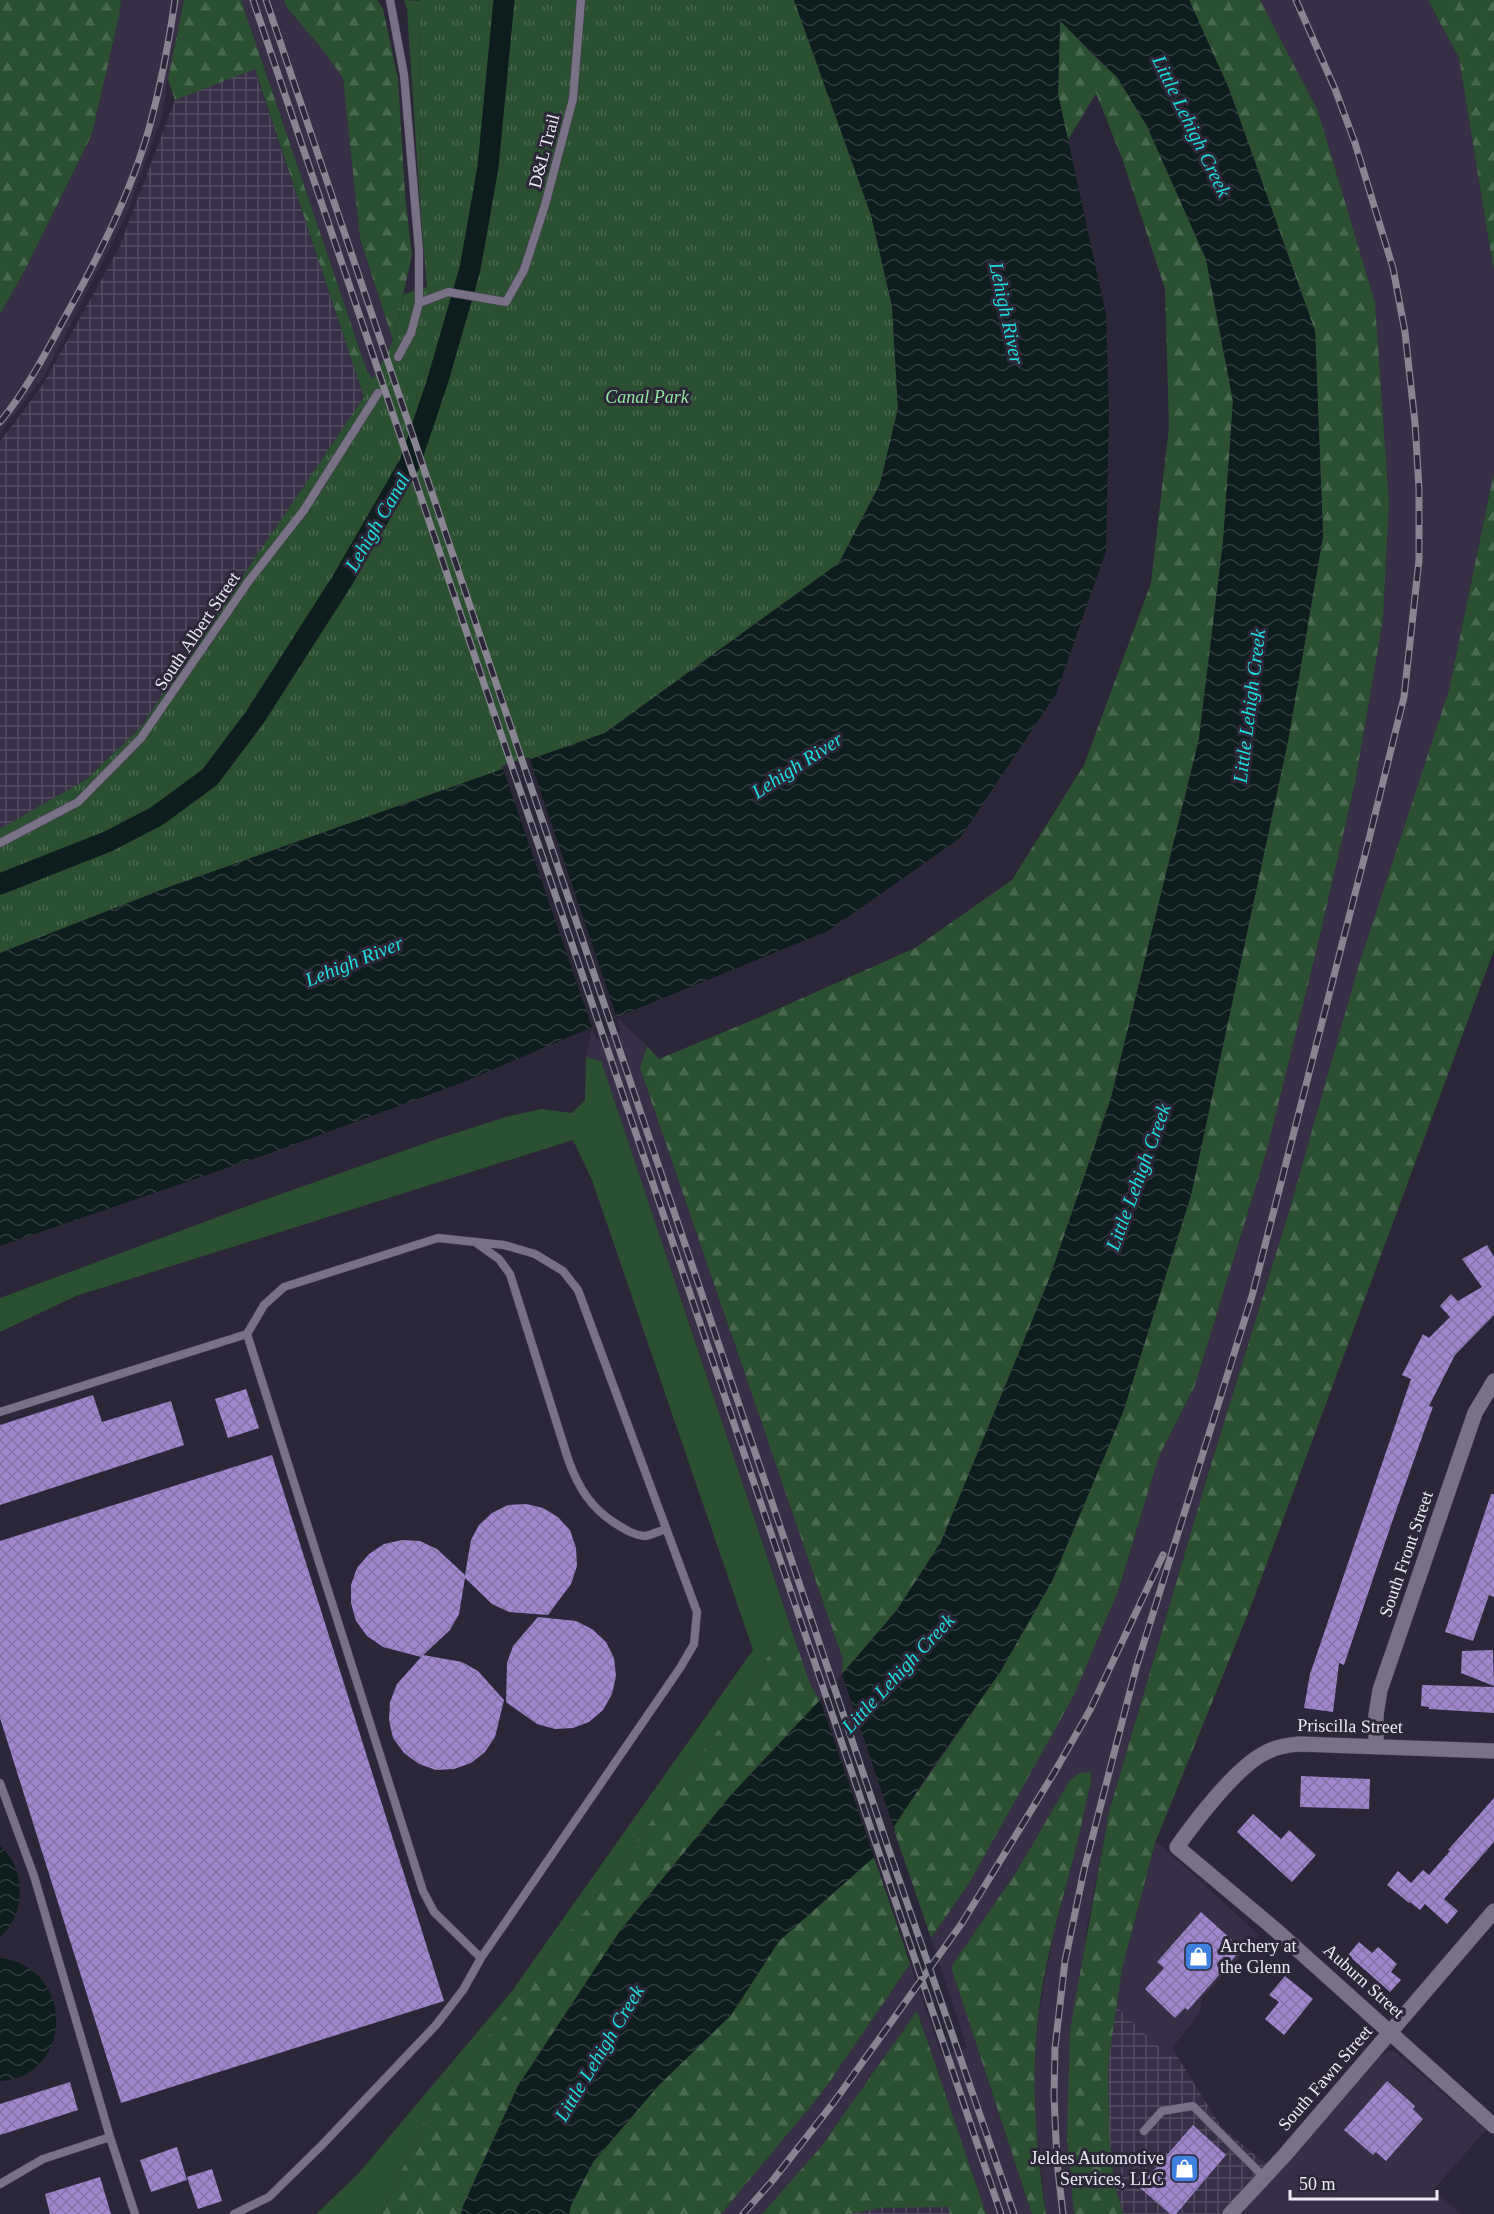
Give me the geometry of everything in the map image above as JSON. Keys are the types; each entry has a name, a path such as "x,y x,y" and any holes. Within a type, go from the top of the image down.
{"street":[{"name":"South Front Street","path":"1376,1746 1376,1715 1380,1690 1475,1413 1494,1381"},
{"name":"Priscilla Street","path":"1177,1847 1196,1820 1247,1765 1263,1753 1282,1746 1299,1744 1494,1751"},
{"name":"Auburn Street","path":"1177,1847 1277,1931 1494,2126"},
{"name":"South Fawn Street","path":"1230,2214 1391,2032 1494,1911"}],"lane":[{"path":"390,0 404,75 418,251 419,303 411,333 398,357"},
{"name":"D&L Trail","path":"419,303 448,292 506,302 524,270 545,205 573,99 581,0"},
{"name":"South Albert Street","path":"0,843 78,802 141,738 248,582 304,510 378,393"},
{"path":"0,1412 247,1334 264,1305 284,1287 438,1238 504,1245 535,1254 563,1271 578,1290 697,1612 694,1644 680,1668 481,1958 463,1990 436,2025 331,2137 269,2197 234,2214"},
{"path":"473,1241 499,1259 510,1274 568,1459 577,1482 589,1502 607,1519 630,1533 645,1536 666,1529"},
{"path":"247,1334 423,1891 434,1912 481,1958"},
{"path":"0,1783 34,1876 110,2137 135,2214"},
{"path":"1144,2131 1162,2110 1193,2106 1264,2177"},
{"path":"0,2184 43,2159 110,2137"}],"shaded area":[{"path":"121,0 184,0 162,116 126,216 44,376 0,433 0,314 25,270 92,134"},
{"path":"241,0 284,0 287,8 323,50 343,78 360,238 393,341 374,380 367,371"},
{"path":"1260,0 1428,0 1459,58 1494,272 1494,472 1449,690 1206,1481 1109,1812 1086,1933 1067,2139 1074,2214 1046,2214 1037,2137 1034,2078 1038,2017 1054,1932 1091,1782 1090,1772 1070,1780 1017,1871 951,1967 1032,2214 986,2214 917,2011 820,2148 762,2214 721,2214 824,2090 910,1964 942,2057 967,2048 931,1938 968,1885 1118,1591 1159,1456 1195,1385 1266,1153 1316,952 1355,783 1383,619 1389,503 1375,303 1318,111"},
{"path":"254,68 364,397 140,728 87,779 0,829 0,442 42,386 119,248 175,100"},
{"path":"617,1018 647,1046 640,1068 843,1660 842,1674 820,1700 810,1684 601,1061 586,1057 592,1027 597,1041 621,1031"},
{"path":"1155,1843 1163,1847 1259,1935 1202,1998 1200,2012 1173,2047 1177,2056 1169,2056 1116,2007 1122,1969"},
{"path":"1116,2007 1169,2056 1177,2056 1222,2128 1268,2165 1221,2214 1123,2214 1115,2186 1109,2136 1108,2064"},
{"path":"1390,2050 1486,2130 1433,2190 1461,2214 1243,2214 1244,2208 1383,2054"},
{"path":"949,2207 950,2214 847,2214 881,2208"}],"green space":[{"path":"0,0 121,0 92,134 25,270 0,314"},
{"path":"184,0 241,0 367,371 374,380 364,397 255,69 175,100 168,79"},
{"path":"284,0 377,0 383,9 398,79 405,194 412,255 393,341 360,238 343,78 323,50 287,8"},
{"path":"404,0 419,1 421,218 407,9"},
{"name":"Canal Park","path":"419,0 794,0 871,215 892,306 898,408 880,484 839,563 605,733 169,887 0,953 0,829 87,779 140,728 364,397 393,341 404,294 427,287 421,218"},
{"path":"1189,0 1260,0 1318,111 1375,303 1389,503 1383,619 1355,783 1316,952 1266,1153 1195,1385 1159,1456 1118,1591 1074,1695 968,1885 931,1938 893,1827 1000,1672 1052,1581 1123,1412 1191,1195 1288,741 1323,536 1315,331 1229,89"},
{"path":"1428,0 1494,0 1494,272 1459,58"},
{"path":"1060,20 1117,77 1147,126 1206,259 1233,401 1223,542 1199,739 1111,1098 1050,1277 941,1542 897,1610 842,1674 843,1660 640,1068 647,1046 659,1059 915,948 1012,880 1084,765 1151,583 1169,427 1165,289 1123,161 1096,93 1068,140 1058,94"},
{"path":"1494,472 1494,950 1251,1606 1155,1843 1122,1969 1108,2064 1109,2136 1115,2186 1123,2214 1074,2214 1067,2139 1070,2030 1109,1812 1206,1481 1291,1205 1358,968 1449,690"},
{"path":"586,1057 601,1061 789,1622 747,1691 563,1941 430,2110 381,2214 316,2214 357,2175 512,1991 753,1650 592,1180 573,1140 76,1296 0,1332 0,1298 250,1205 437,1139 509,1116 542,1109 572,1113 585,1100"},
{"path":"789,1622 810,1684 820,1700 731,1795 620,1931 518,2086 461,2214 381,2214 430,2110 563,1941 747,1691"},
{"path":"1091,1772 1091,1782 1077,1846 1040,1999 1035,2092 1037,2141 1046,2214 1032,2214 951,1967 1017,1871 1070,1780 1080,1773"},
{"path":"874,1857 910,1964 824,2090 721,2214 569,2214 571,2205 593,2162 658,2086 731,2015 779,1941"},
{"path":"917,2011 986,2214 950,2214 948,2207 881,2208 847,2214 762,2214 820,2148"}],"water":[{"path":"794,0 1189,0 1229,89 1315,331 1323,536 1288,741 1191,1195 1123,1412 1052,1581 1000,1672 931,1770 874,1857 779,1941 731,2015 658,2086 593,2162 571,2205 569,2214 461,2214 518,2086 620,1931 731,1795 820,1700 897,1610 941,1542 1050,1277 1111,1098 1199,739 1223,542 1233,401 1206,259 1147,126 1117,77 1060,21 1058,94 1106,314 1109,415 1106,551 1056,694 960,838 828,931 461,1083 265,1155 0,1246 0,953 169,887 605,733 839,563 880,484 898,409 892,306 871,215"},
{"path":"0,1846 15,1867 20,1892 15,1916 0,1937"},
{"path":"0,1958 25,1966 42,1980 53,2000 56,2021 53,2043 42,2061 24,2075 0,2081"}],"pier":[{"path":"529,757 618,1021 593,1030 502,766"},
{"path":"842,1674 895,1831 875,1860 820,1700"}],"building":[{"path":"1487,1245 1494,1257 1494,1315 1455,1355 1429,1406 1433,1407 1344,1665 1339,1663 1333,1712 1304,1708 1310,1674 1411,1379 1402,1375 1423,1334 1429,1338 1450,1317 1440,1306 1451,1294 1458,1301 1482,1287 1462,1259"},
{"path":"246,1389 259,1428 228,1438 215,1399"},
{"path":"93,1395 102,1422 171,1401 184,1445 0,1505 0,1425"},
{"path":"272,1455 444,2001 121,2103 0,1718 0,1541"},
{"path":"1491,1494 1494,1494 1494,1597 1489,1595 1473,1641 1445,1632"},
{"path":"526,1504 543,1508 558,1517 570,1530 576,1548 577,1566 571,1584 548,1615 509,1612 492,1604 465,1578 459,1614 450,1630 421,1657 383,1647 367,1636 356,1621 351,1603 351,1585 357,1568 369,1554 384,1544 402,1540 420,1541 437,1549 465,1575 471,1540 479,1525 492,1513 508,1505"},
{"path":"538,1617 576,1621 592,1629 606,1642 614,1658 616,1676 612,1694 603,1710 589,1722 573,1728 555,1729 537,1724 506,1702 507,1663 513,1646"},
{"path":"1493,1650 1494,1686 1461,1673 1462,1651"},
{"path":"423,1655 462,1662 478,1671 504,1700 495,1737 485,1752 471,1763 454,1769 436,1770 419,1764 404,1753 393,1738 389,1720 390,1702 397,1684"},
{"path":"1422,1685 1494,1687 1494,1713 1429,1709 1429,1707 1421,1706"},
{"path":"1301,1776 1370,1779 1369,1809 1300,1807"},
{"path":"1494,1798 1494,1842 1444,1899 1458,1911 1447,1924 1425,1904 1420,1910 1387,1885 1398,1871 1411,1883 1423,1870 1429,1875"},
{"path":"1253,1814 1281,1839 1289,1830 1316,1855 1292,1882 1237,1832"},
{"name":"Archery at the Glenn","path":"1201,1912 1242,1949 1188,2010 1185,2008 1175,2018 1145,1989 1164,1968 1157,1962"},
{"path":"1359,1942 1372,1953 1378,1947 1397,1964 1391,1972 1401,1980 1390,1992 1348,1955"},
{"path":"1285,1976 1313,1999 1284,2035 1265,2019 1279,2002 1269,1995"},
{"path":"1387,2081 1415,2106 1413,2109 1423,2119 1386,2161 1376,2152 1373,2155 1344,2130"},
{"path":"70,2082 78,2110 0,2135 0,2104"},
{"name":"Jeldes Automotive Services, LLC","path":"1193,2125 1226,2155 1176,2214 1170,2214 1139,2187"},
{"path":"177,2147 187,2180 151,2192 140,2160"},
{"path":"212,2169 222,2201 198,2209 187,2177"},
{"path":"100,2177 111,2214 50,2214 45,2194"}],"waterway":[{"name":"Lehigh Canal","path":"0,884 109,841 157,816 210,777 255,717 342,581 410,463 437,383 470,269 488,167 504,0"}],"railway":[{"path":"0,422 26,386 49,347 123,201 142,151 154,110 175,0"},
{"path":"253,0 1001,2214"},
{"path":"266,0 893,1862 1014,2214"},
{"path":"1063,2214 1057,2162 1054,2096 1055,2048 1065,1961 1084,1870 1136,1668 1252,1296 1369,839 1404,697 1419,560 1419,489 1415,423 1405,332 1393,268 1355,143 1335,89 1296,0"},
{"path":"743,2214 773,2180 834,2102 962,1923 1090,1710 1163,1555"}],"place":[{"name":"Archery at the Glenn","path":"1199,1956"},
{"name":"Jeldes Automotive Services, LLC","path":"1185,2168"}],"water label":[{"name":"Little Lehigh Creek","path":"1192,126"},
{"name":"Lehigh River","path":"1007,313"},
{"name":"Little Lehigh Creek","path":"1249,706"},
{"name":"Lehigh River","path":"797,765"},
{"name":"Lehigh River","path":"354,961"},
{"name":"Little Lehigh Creek","path":"1138,1177"},
{"name":"Little Lehigh Creek","path":"898,1673"},
{"name":"Little Lehigh Creek","path":"599,2053"}]}
